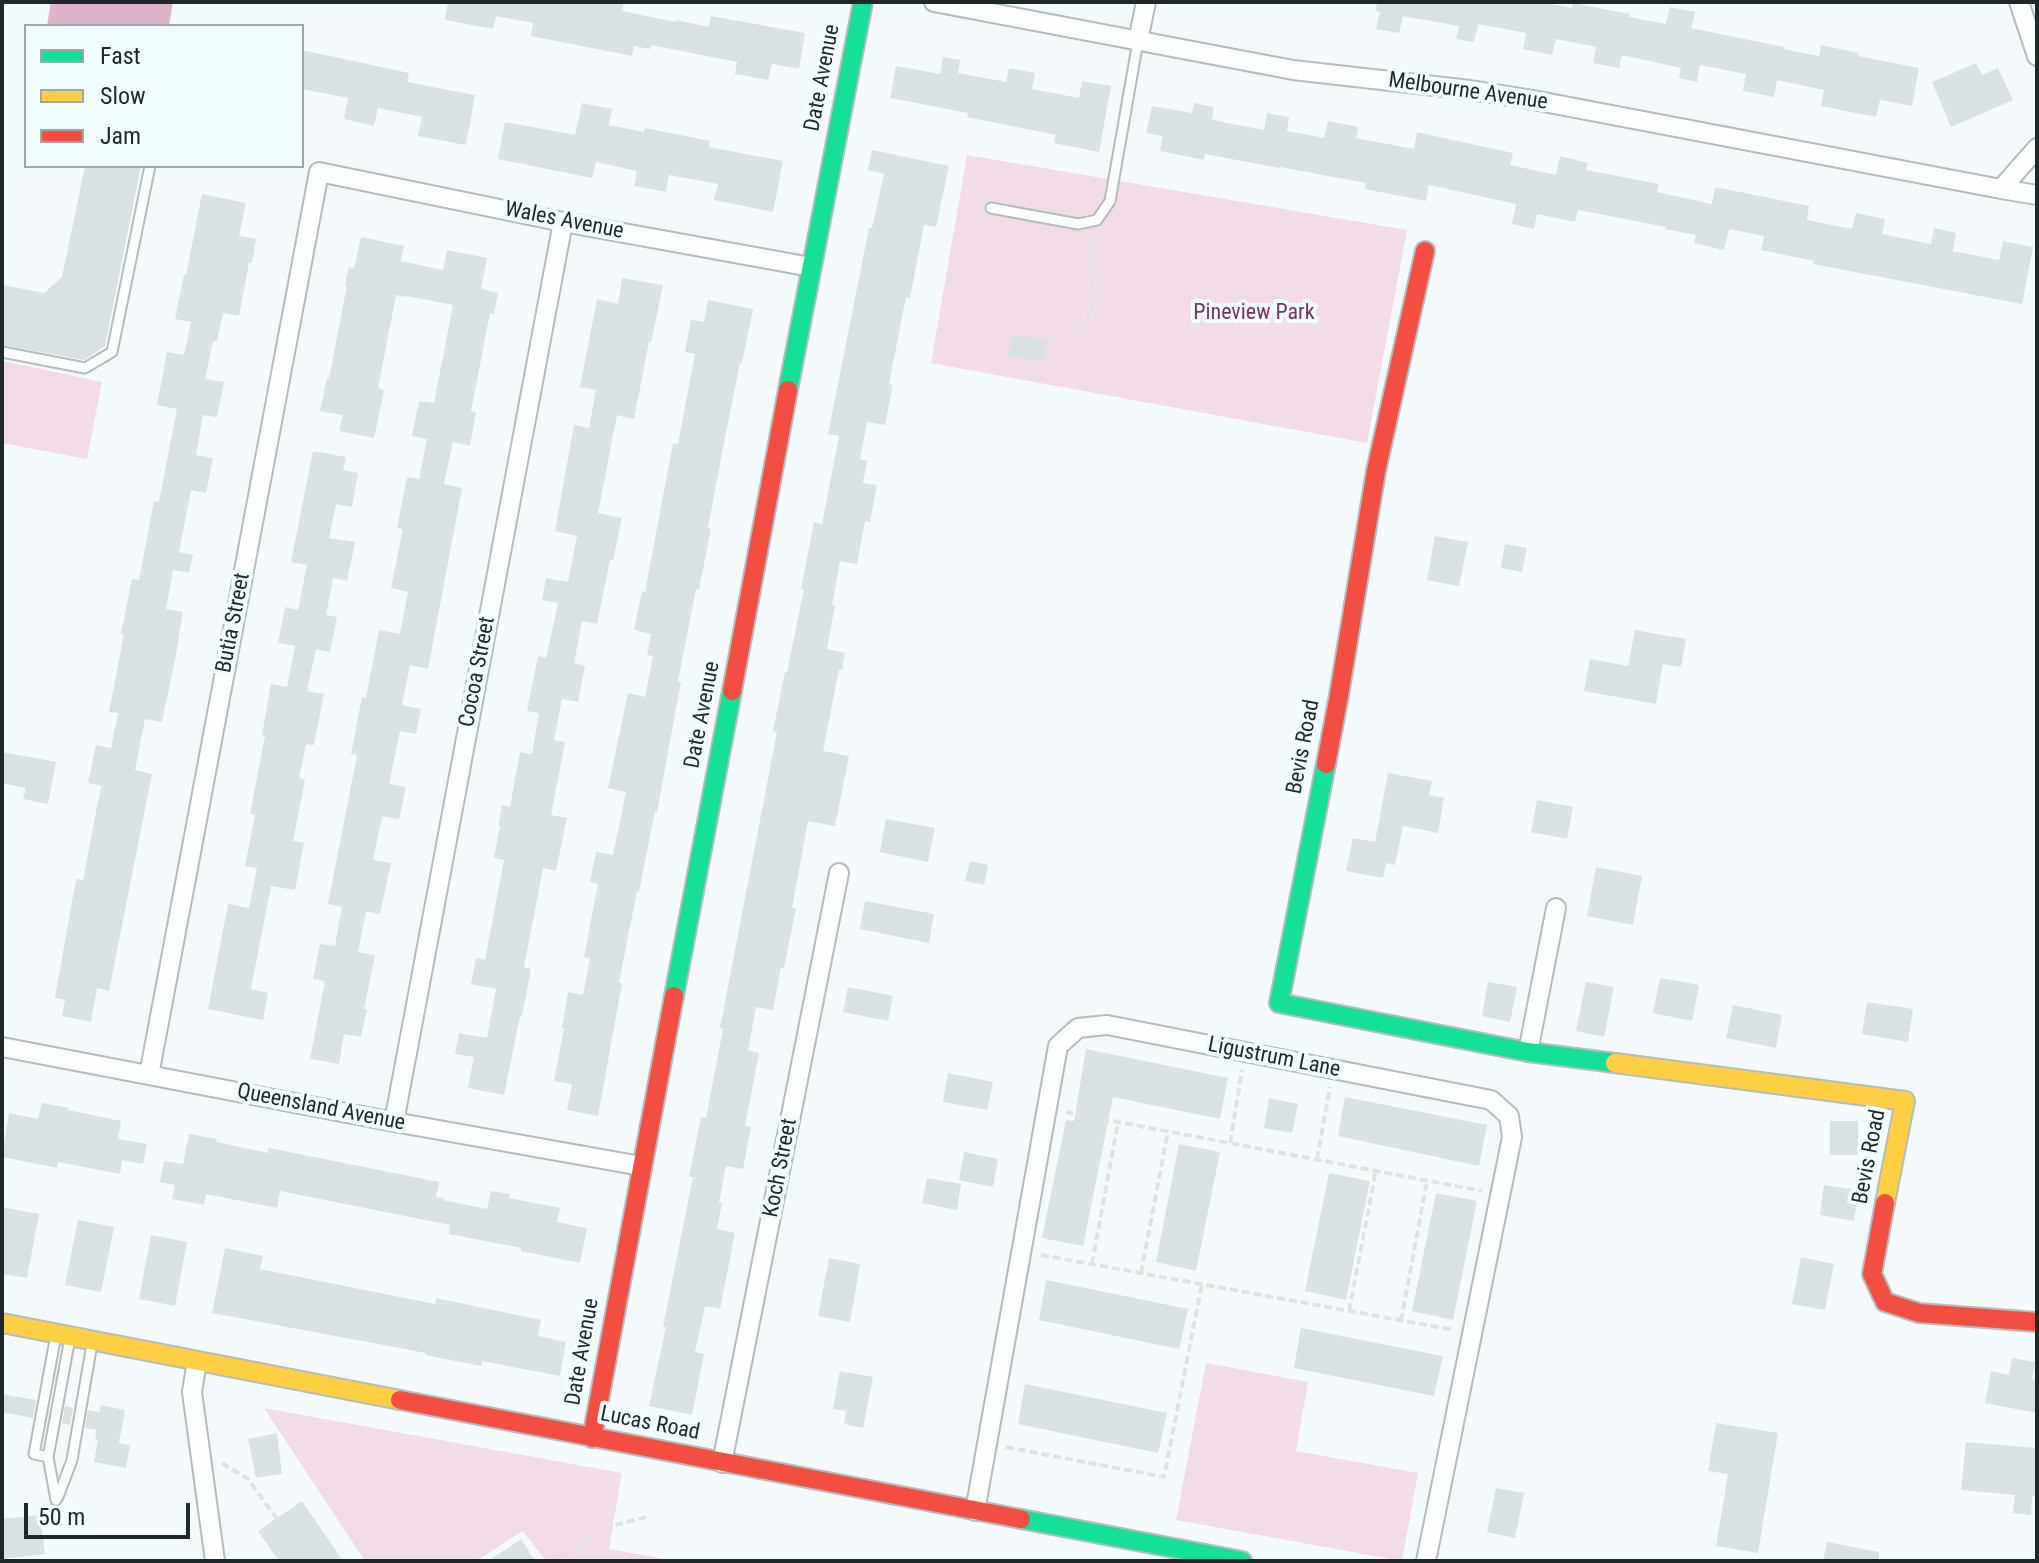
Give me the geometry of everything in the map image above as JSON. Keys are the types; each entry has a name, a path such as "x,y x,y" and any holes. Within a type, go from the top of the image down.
{"street":[{"name":"Date Avenue","path":"592,1438 863,2"},
{"name":"Melbourne Avenue","path":"934,2 1293,70 1533,100 2037,195"},
{"path":"1138,41 1146,2"},
{"path":"2019,2 2037,56"},
{"path":"2001,189 2035,152"},
{"name":"Wales Avenue","path":"319,172 563,222 811,267"},
{"name":"Butia Street","path":"149,1075 319,172"},
{"name":"Cocoa Street","path":"394,1122 563,222"},
{"name":"Bevis Road","path":"1425,251 1376,471 1339,695 1279,1003 1528,1052 1905,1101 1872,1274 1885,1302 1919,1313 2037,1322"},
{"name":"Koch Street","path":"722,1463 839,873"},
{"path":"1528,1052 1556,908"},
{"name":"Ligustrum Lane","path":"975,1511 1058,1046 1078,1028 1107,1025 1491,1100 1509,1116 1512,1137 1426,1561"},
{"name":"Queensland Avenue","path":"2,1047 641,1166"},
{"name":"Lucas Road","path":"2,1323 1242,1561"},
{"path":"197,1361 192,1392 215,1561"}],"lane":[{"path":"991,208 1078,224 1097,220 1110,201 1138,41"},
{"path":"2,352 85,368 112,352 150,168"},
{"path":"48,1457 34,1454 63,1335"},
{"path":"63,1335 48,1457 56,1500 72,1460 93,1341"}],"path":[{"path":"1047,340 1069,340 1082,331 1091,316 1091,241 1088,223"},
{"path":"1230,1143 1246,1052"},
{"path":"1317,1159 1334,1069"},
{"path":"1047,1108 1500,1194"},
{"path":"1092,1264 1118,1122"},
{"path":"1141,1273 1168,1131"},
{"path":"1349,1311 1376,1170"},
{"path":"1401,1321 1428,1181"},
{"path":"1022,1251 1472,1334"},
{"path":"987,1444 1164,1477 1202,1284"},
{"path":"200,1448 248,1479 277,1519"},
{"path":"553,1561 615,1525 647,1517"}],"green space":[{"name":"Pineview Park","path":"967,155 1407,230 1367,443 931,363"},
{"path":"2,361 102,382 87,459 2,443"},
{"path":"1206,1363 1308,1382 1296,1451 1418,1473 1402,1561 1176,1520"},
{"path":"264,1408 622,1473 609,1549 676,1561 546,1561 523,1531 476,1561 365,1561"}],"shaded area":[{"path":"51,2 173,2 169,24 47,24"}],"building":[{"path":"448,2 624,2 622,11 676,22 709,27 711,16 805,33 799,69 772,64 768,80 735,74 737,62 651,45 650,49 634,46 632,56 531,36 533,23 496,16 493,29 445,20"},
{"path":"1377,2 1543,2 1572,8 1573,3 1666,24 1670,7 1695,12 1691,28 1819,56 1821,45 1919,68 1912,106 1880,100 1876,117 1821,106 1824,90 1777,80 1774,97 1743,91 1746,74 1700,65 1697,82 1679,78 1681,68 1622,55 1619,68 1593,63 1596,47 1556,39 1552,55 1523,49 1526,33 1478,24 1474,42 1456,39 1459,26 1403,16 1399,33 1376,29 1380,12 1376,11"},
{"path":"304,50 409,73 407,82 475,95 466,145 418,136 422,117 378,108 374,126 344,119 348,98 304,89"},
{"path":"943,57 960,60 958,73 1006,82 1009,68 1035,73 1032,89 1079,98 1082,81 1111,86 1099,152 1054,143 1056,135 890,98 896,66 940,74"},
{"path":"1976,63 1982,75 1998,68 2013,100 1951,127 1932,82"},
{"path":"582,103 612,109 609,125 644,132 645,128 710,141 709,147 783,161 773,212 714,200 718,184 669,175 666,192 634,186 637,171 596,162 592,178 498,159 505,122 575,135"},
{"path":"1194,103 1214,107 1212,120 1264,130 1267,113 1289,117 1287,131 1324,138 1328,121 1358,127 1356,138 1414,149 1417,132 1513,153 1510,165 1556,175 1560,156 1588,163 1586,170 1659,184 1657,192 1712,204 1715,187 1809,206 1807,220 1852,229 1856,213 1885,219 1882,234 1931,244 1934,228 1956,233 1953,251 1999,260 2003,241 2033,247 2022,304 1813,264 1814,261 1761,250 1764,236 1729,229 1724,250 1694,243 1696,235 1578,210 1575,222 1537,214 1534,229 1512,224 1516,204 1429,185 1426,201 1365,189 1366,183 1205,154 1204,160 1160,151 1163,136 1146,133 1152,106 1192,113"},
{"path":"872,150 949,166 936,227 924,225 910,298 906,297 889,384 893,385 885,425 867,422 860,459 867,461 863,483 877,485 870,522 865,521 857,564 840,561 827,649 845,653 823,751 849,756 835,826 808,821 792,908 796,908 773,1010 756,1007 748,1050 759,1053 745,1126 751,1127 743,1169 726,1166 719,1203 722,1203 717,1229 735,1233 720,1309 705,1306 695,1352 704,1354 692,1415 649,1406 693,1177 689,1177 701,1117 706,1118 723,1029 720,1028 777,732 773,731 804,589 801,589 814,522 822,524 839,436 828,434 869,228 872,228 884,174 868,170"},
{"path":"85,168 141,168 105,346 84,360 2,345 2,285 44,293 62,277"},
{"path":"202,194 246,203 239,236 256,239 239,316 223,313 217,341 213,341 205,379 224,382 217,417 203,415 196,455 213,458 206,493 191,490 179,552 193,555 189,573 173,570 166,609 183,612 175,660 162,722 145,719 135,770 152,774 109,991 97,988 91,1022 62,1016 65,1000 55,998 76,879 83,880 101,786 88,783 96,745 111,748 118,713 109,712 124,634 121,634 132,579 139,580 154,501 159,502 177,409 157,405 167,352 184,355 191,322 175,319"},
{"path":"361,237 404,246 401,261 443,270 447,250 487,258 481,289 498,293 494,314 490,313 471,411 476,412 470,446 453,442 444,484 462,488 428,669 410,665 402,705 421,709 416,734 400,731 389,784 406,787 399,819 382,816 373,860 391,863 380,914 366,911 358,952 375,955 364,1009 367,1010 361,1037 344,1034 339,1064 310,1059 325,981 313,979 320,944 335,946 342,907 328,904 357,755 351,754 362,697 366,698 379,630 400,634 408,592 391,588 403,529 397,528 407,477 419,479 427,439 412,436 419,401 434,403 453,305 396,295 378,388 384,390 374,438 339,431 343,415 320,411 329,379 349,267 354,268"},
{"path":"622,278 663,285 634,419 617,415 598,513 622,518 597,624 582,621 574,663 585,666 578,702 562,699 554,740 565,742 551,815 567,818 556,871 543,868 524,967 531,969 504,1095 468,1088 474,1057 455,1054 459,1033 487,1038 496,989 471,984 476,958 485,960 504,860 494,858 498,826 502,805 510,807 520,752 532,754 539,713 527,711 538,656 546,658 558,603 542,600 546,578 568,582 577,536 555,531 574,425 589,428 596,390 580,387 597,299 618,304"},
{"path":"708,300 753,309 722,453 699,589 696,589 678,681 681,682 657,812 619,982 622,983 598,1116 567,1110 572,1084 554,1081 568,992 583,995 590,958 584,957 598,884 590,882 596,852 613,855 626,792 608,788 628,693 645,697 653,656 647,655 651,634 634,630 642,591 645,592 673,443 678,444 695,354 685,352 691,320 704,322"},
{"path":"1012,335 1047,340 1043,361 1008,356"},
{"path":"313,451 346,457 343,470 358,473 352,507 336,504 329,538 355,542 347,581 333,578 326,615 337,617 330,652 316,649 307,691 324,694 314,745 306,744 299,778 305,780 293,841 304,843 295,890 271,886 251,989 268,993 263,1020 208,1009 228,904 249,908 257,868 245,866 255,815 250,814 271,684 287,687 295,646 278,643 285,607 298,610 307,565 291,562"},
{"path":"1435,536 1468,542 1459,586 1427,580"},
{"path":"1505,544 1527,548 1522,572 1501,568"},
{"path":"1635,630 1686,639 1681,667 1663,664 1656,704 1584,691 1590,659 1628,666"},
{"path":"2,752 56,762 48,804 23,799 26,788 2,783"},
{"path":"1388,773 1432,781 1429,795 1444,798 1438,833 1403,826 1395,865 1386,863 1383,878 1346,871 1353,838 1375,842"},
{"path":"1537,800 1573,807 1567,839 1531,832"},
{"path":"886,819 935,828 928,862 880,852"},
{"path":"970,861 988,865 984,885 965,881"},
{"path":"1596,867 1642,876 1633,925 1587,916"},
{"path":"865,901 934,914 929,943 860,929"},
{"path":"1660,978 1699,985 1692,1021 1653,1013"},
{"path":"1488,982 1517,987 1510,1022 1482,1016"},
{"path":"1586,982 1614,987 1604,1037 1576,1031"},
{"path":"848,987 893,996 888,1021 843,1012"},
{"path":"1867,1002 1913,1009 1908,1042 1862,1034"},
{"path":"1733,1005 1782,1015 1776,1048 1726,1038"},
{"path":"1086,1049 1228,1078 1220,1119 1113,1097 1083,1246 1042,1238 1066,1120 1074,1121"},
{"path":"948,1073 993,1082 987,1110 943,1102"},
{"path":"1345,1097 1487,1125 1479,1166 1338,1136"},
{"path":"1269,1098 1298,1104 1292,1133 1264,1128"},
{"path":"42,1103 121,1121 118,1139 147,1144 143,1164 122,1160 120,1174 58,1162 57,1168 2,1157 9,1113 38,1119"},
{"path":"1830,1121 1858,1121 1858,1155 1830,1155"},
{"path":"189,1134 268,1153 269,1148 439,1182 436,1197 487,1209 491,1191 510,1194 509,1198 560,1208 557,1222 587,1228 580,1263 449,1234 450,1225 280,1191 277,1208 206,1194 204,1205 172,1199 175,1185 160,1182 164,1161 183,1164"},
{"path":"1179,1144 1220,1152 1196,1271 1156,1262"},
{"path":"964,1152 998,1159 993,1187 959,1180"},
{"path":"1329,1173 1370,1181 1346,1300 1305,1291"},
{"path":"927,1178 961,1184 957,1210 922,1203"},
{"path":"1824,1185 1859,1190 1854,1221 1820,1215"},
{"path":"1436,1193 1477,1201 1453,1320 1412,1311"},
{"path":"2,1207 39,1214 27,1278 2,1274"},
{"path":"78,1220 114,1227 101,1292 65,1285"},
{"path":"151,1235 187,1242 175,1306 139,1299"},
{"path":"225,1248 263,1256 260,1269 435,1304 436,1298 541,1320 538,1336 566,1342 560,1376 482,1361 481,1366 212,1313"},
{"path":"1801,1257 1834,1264 1825,1310 1792,1304"},
{"path":"829,1258 860,1264 850,1322 818,1316"},
{"path":"1046,1280 1188,1309 1179,1349 1039,1320"},
{"path":"1301,1328 1443,1356 1434,1396 1294,1368"},
{"path":"2012,1358 2035,1362 2032,1379 2037,1380 2037,1413 1985,1403 1991,1371 2009,1375"},
{"path":"840,1371 873,1377 863,1428 844,1424 846,1411 833,1409"},
{"path":"1025,1384 1167,1413 1158,1453 1018,1424"},
{"path":"2,1394 36,1400 33,1418 2,1412"},
{"path":"101,1405 125,1410 119,1443 130,1445 126,1468 94,1462 97,1430 85,1428 88,1410 100,1412"},
{"path":"65,1406 73,1408 70,1425 62,1423"},
{"path":"1716,1423 1778,1433 1758,1553 1716,1546 1728,1474 1708,1471"},
{"path":"277,1433 282,1474 256,1478 248,1439"},
{"path":"1966,1442 2037,1448 2037,1496 2032,1496 2031,1515 2013,1513 2015,1495 1961,1490"},
{"path":"1496,1488 1524,1493 1515,1538 1487,1532"},
{"path":"302,1501 343,1561 279,1561 258,1531"},
{"path":"40,1515 45,1554 2,1559 2,1519"},
{"path":"521,1539 535,1561 488,1561"},
{"path":"1827,1542 1879,1552 1879,1561 1823,1561"}],"traffic: fast":[{"path":"788,390 863,2"},
{"path":"674,996 732,691"},
{"path":"1326,764 1279,1003 1528,1052 1615,1063"},
{"path":"1021,1519 1242,1561"}],"traffic: slow":[{"path":"1615,1063 1905,1101 1885,1203"},
{"path":"2,1323 400,1400"}],"traffic: jam":[{"path":"1326,764 1376,471 1425,251"},
{"path":"732,691 788,390"},
{"path":"592,1438 674,996"},
{"path":"1885,1203 1872,1274 1885,1302 1919,1313 2037,1322"},
{"path":"400,1400 1021,1519"}]}
